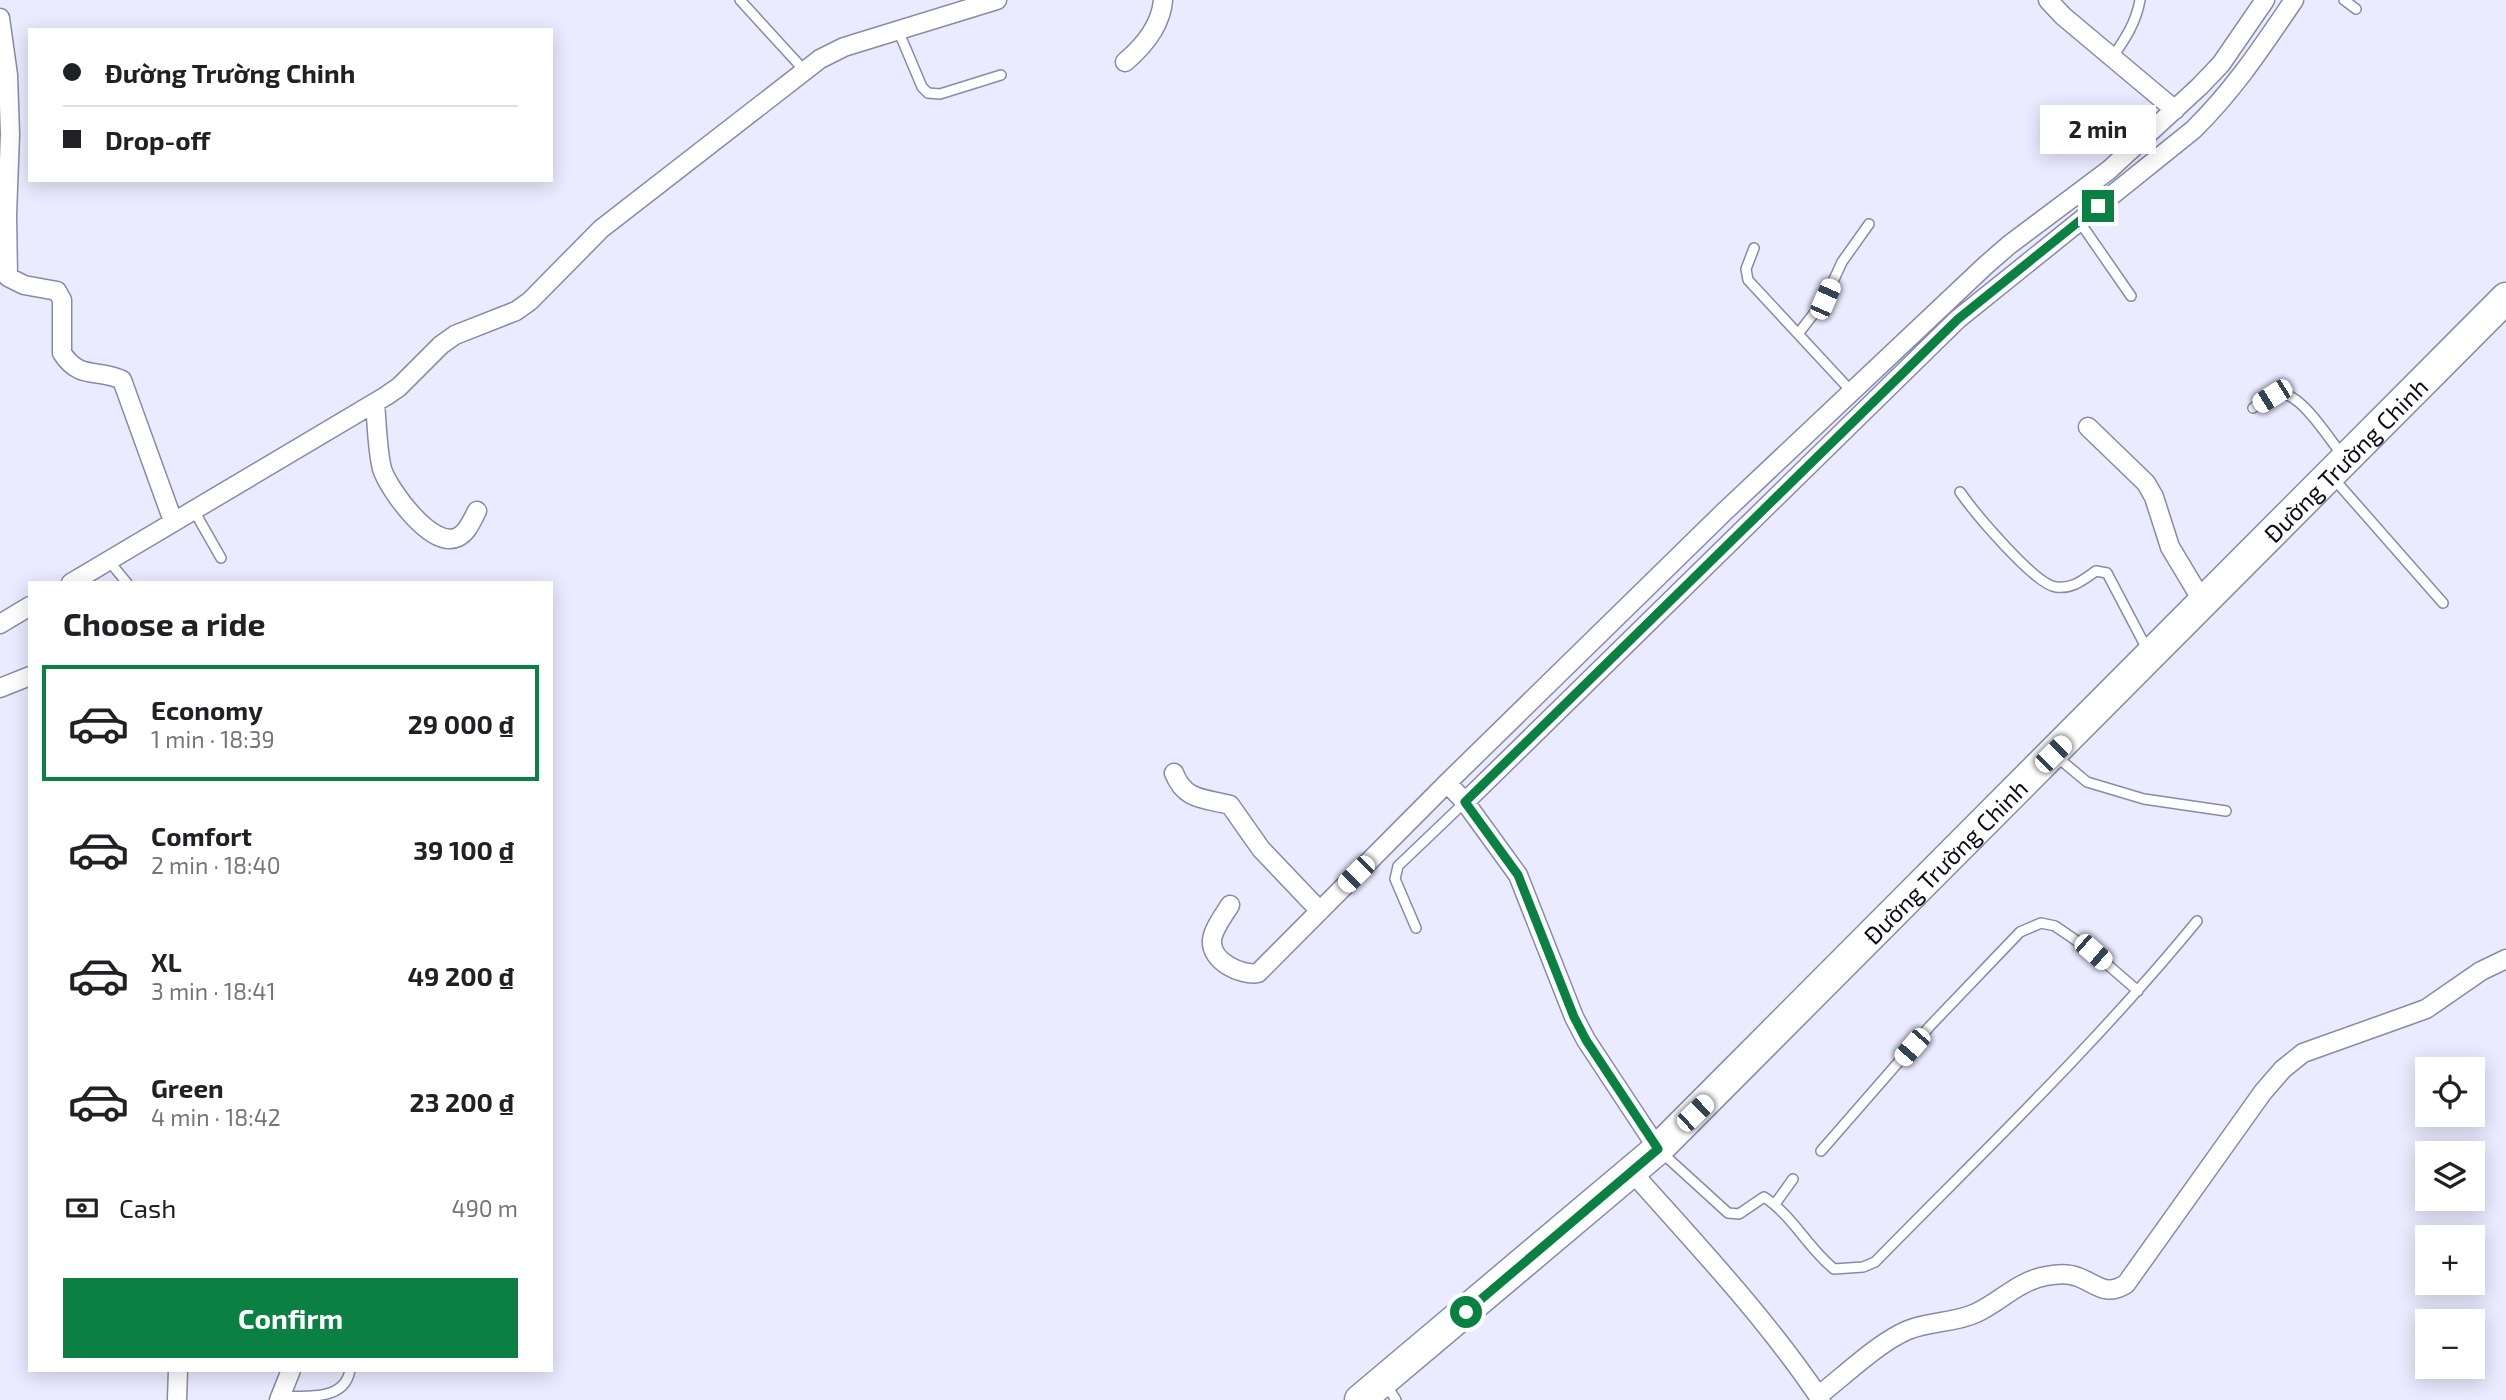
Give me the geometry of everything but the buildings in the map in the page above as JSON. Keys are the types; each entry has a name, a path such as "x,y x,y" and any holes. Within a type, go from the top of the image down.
{"highway":[{"name":"Đường Trường Chinh","path":"1360,1400 1390,1391 1658,1149 2506,298"}],"street":[{"path":"1125,62 1142,47 1157,23 1163,0"},
{"path":"2048,0 2063,16 2175,110"},
{"path":"1456,793 1731,523 1852,392 1993,258 2109,170 2175,110 2221,64 2265,0"},
{"path":"1230,905 1215,931 1213,949 1218,957 1243,974 1258,973 1320,911 1456,793 1731,523 1958,319 2193,130 2237,84 2294,0"},
{"path":"74,581 375,403 399,387 441,345 455,335 516,311 601,229 804,70 844,47 989,1"},
{"path":"0,18 8,75 10,134 8,277 24,285 57,291 62,300 62,353 75,369 122,380 173,521"},
{"path":"375,403 383,470 411,515 439,538 451,539 460,537 477,510"},
{"path":"2088,427 2146,483 2154,497 2170,547 2203,602"},
{"path":"0,624 28,608"},
{"path":"0,688 28,678"},
{"path":"1174,773 1179,786 1190,796 1230,805 1261,849 1320,911"},
{"path":"1456,793 1518,875 1574,1017 1586,1040 1658,1149"},
{"path":"1632,1172 1728,1280 1808,1380 1819,1398 1892,1338 1910,1329 1973,1315 2030,1280 2047,1275 2066,1274 2105,1290 2116,1291 2126,1284 2263,1092 2283,1069 2304,1053 2426,1009 2481,971 2506,960"},
{"path":"177,1400 178,1372"},
{"path":"280,1398 290,1372"}],"lane":[{"path":"740,0 804,70"},
{"path":"2112,58 2129,34 2140,0"},
{"path":"2344,0 2356,9"},
{"path":"898,30 922,88 928,93 940,94 1001,75"},
{"path":"2079,221 2131,296"},
{"path":"1798,334 1825,299 1842,262 1869,224"},
{"path":"1754,248 1746,269 1748,280 1852,392"},
{"path":"2253,408 2272,396 2284,394 2300,402 2338,467 2443,603"},
{"path":"1960,492 1977,516 2035,574 2053,587 2070,587 2096,571 2107,573 2151,655"},
{"path":"193,509 221,558"},
{"path":"109,561 125,581"},
{"path":"2053,754 2087,782 2144,799 2226,811"},
{"path":"1416,928 1395,879 1398,866 1456,793"},
{"path":"1658,1149 1728,1213 1739,1214 1764,1197 1776,1204 1820,1257 1834,1269 1863,1267 1875,1262 2138,991 2197,921"},
{"path":"1821,1151 1930,1026 2020,932 2041,923 2055,926 2093,952 2138,991"},
{"path":"1776,1204 1793,1179"},
{"path":"280,1398 330,1397 348,1384 350,1372"}],"route":[{"path":"1466,1312 1658,1149 1586,1040 1574,1017 1518,875 1465,802 1958,319 2098,206"}]}
